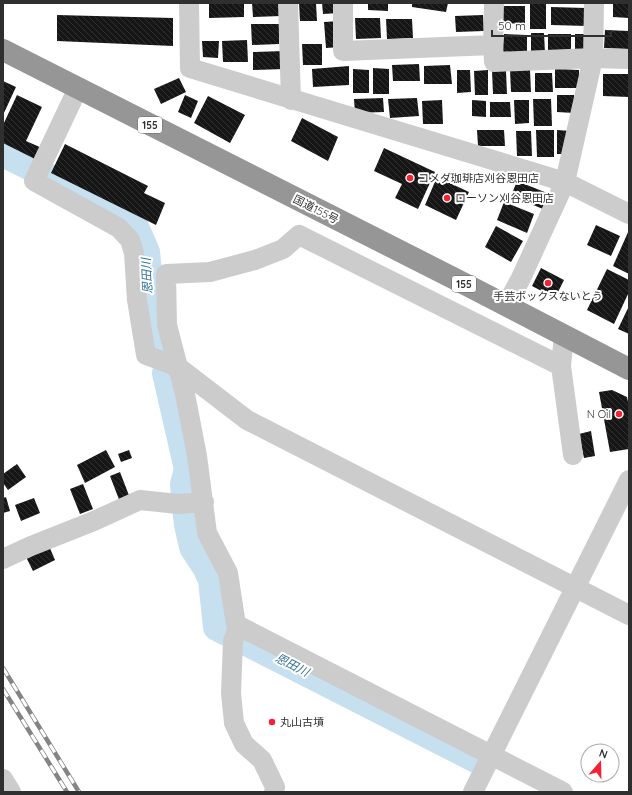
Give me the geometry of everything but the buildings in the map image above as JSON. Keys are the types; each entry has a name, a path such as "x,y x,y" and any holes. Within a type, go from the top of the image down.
{"highway":[{"name":"国道155号","path":"3,50 629,369"}],"street":[{"path":"189,3 190,68 291,100 565,182 629,214"},
{"path":"288,3 291,100"},
{"path":"342,3 343,51 493,45"},
{"path":"494,3 494,62 593,58 629,59"},
{"path":"506,306 521,278 565,182 593,58 594,3"},
{"path":"78,88 34,181 119,228 130,240 134,253 137,300 146,355 178,367 247,420 629,615"},
{"path":"274,792 275,787 262,760 244,744 234,723 230,693 237,632 236,625 228,573 207,533 204,502 185,394 167,325 166,274 210,272 254,260 283,249 299,235 561,366"},
{"path":"564,335 561,366 573,455"},
{"path":"473,792 629,480"},
{"path":"3,559 140,500 178,504 204,502"},
{"path":"237,632 563,792"},
{"path":"3,779 11,792"}],"waterway":[{"name":"恩田川","path":"3,153 29,166"},
{"name":"恩田川","path":"50,178 126,219 136,229 146,252 149,319 159,352"},
{"name":"恩田川","path":"166,373 188,469 184,484 185,500"},
{"name":"恩田川","path":"186,507 193,547 206,567 212,580 217,627 480,761"}],"railway":[{"path":"3,668 79,792"},
{"path":"3,689 67,792"}],"place":[{"name":"コメダ珈琲店刈谷恩田店","path":"410,178"},
{"name":"ローソン刈谷恩田店","path":"447,198"},
{"name":"手芸ボックスないとう","path":"548,283"},
{"name":"N Oil","path":"619,414"},
{"name":"丸山古墳","path":"272,722"}]}
